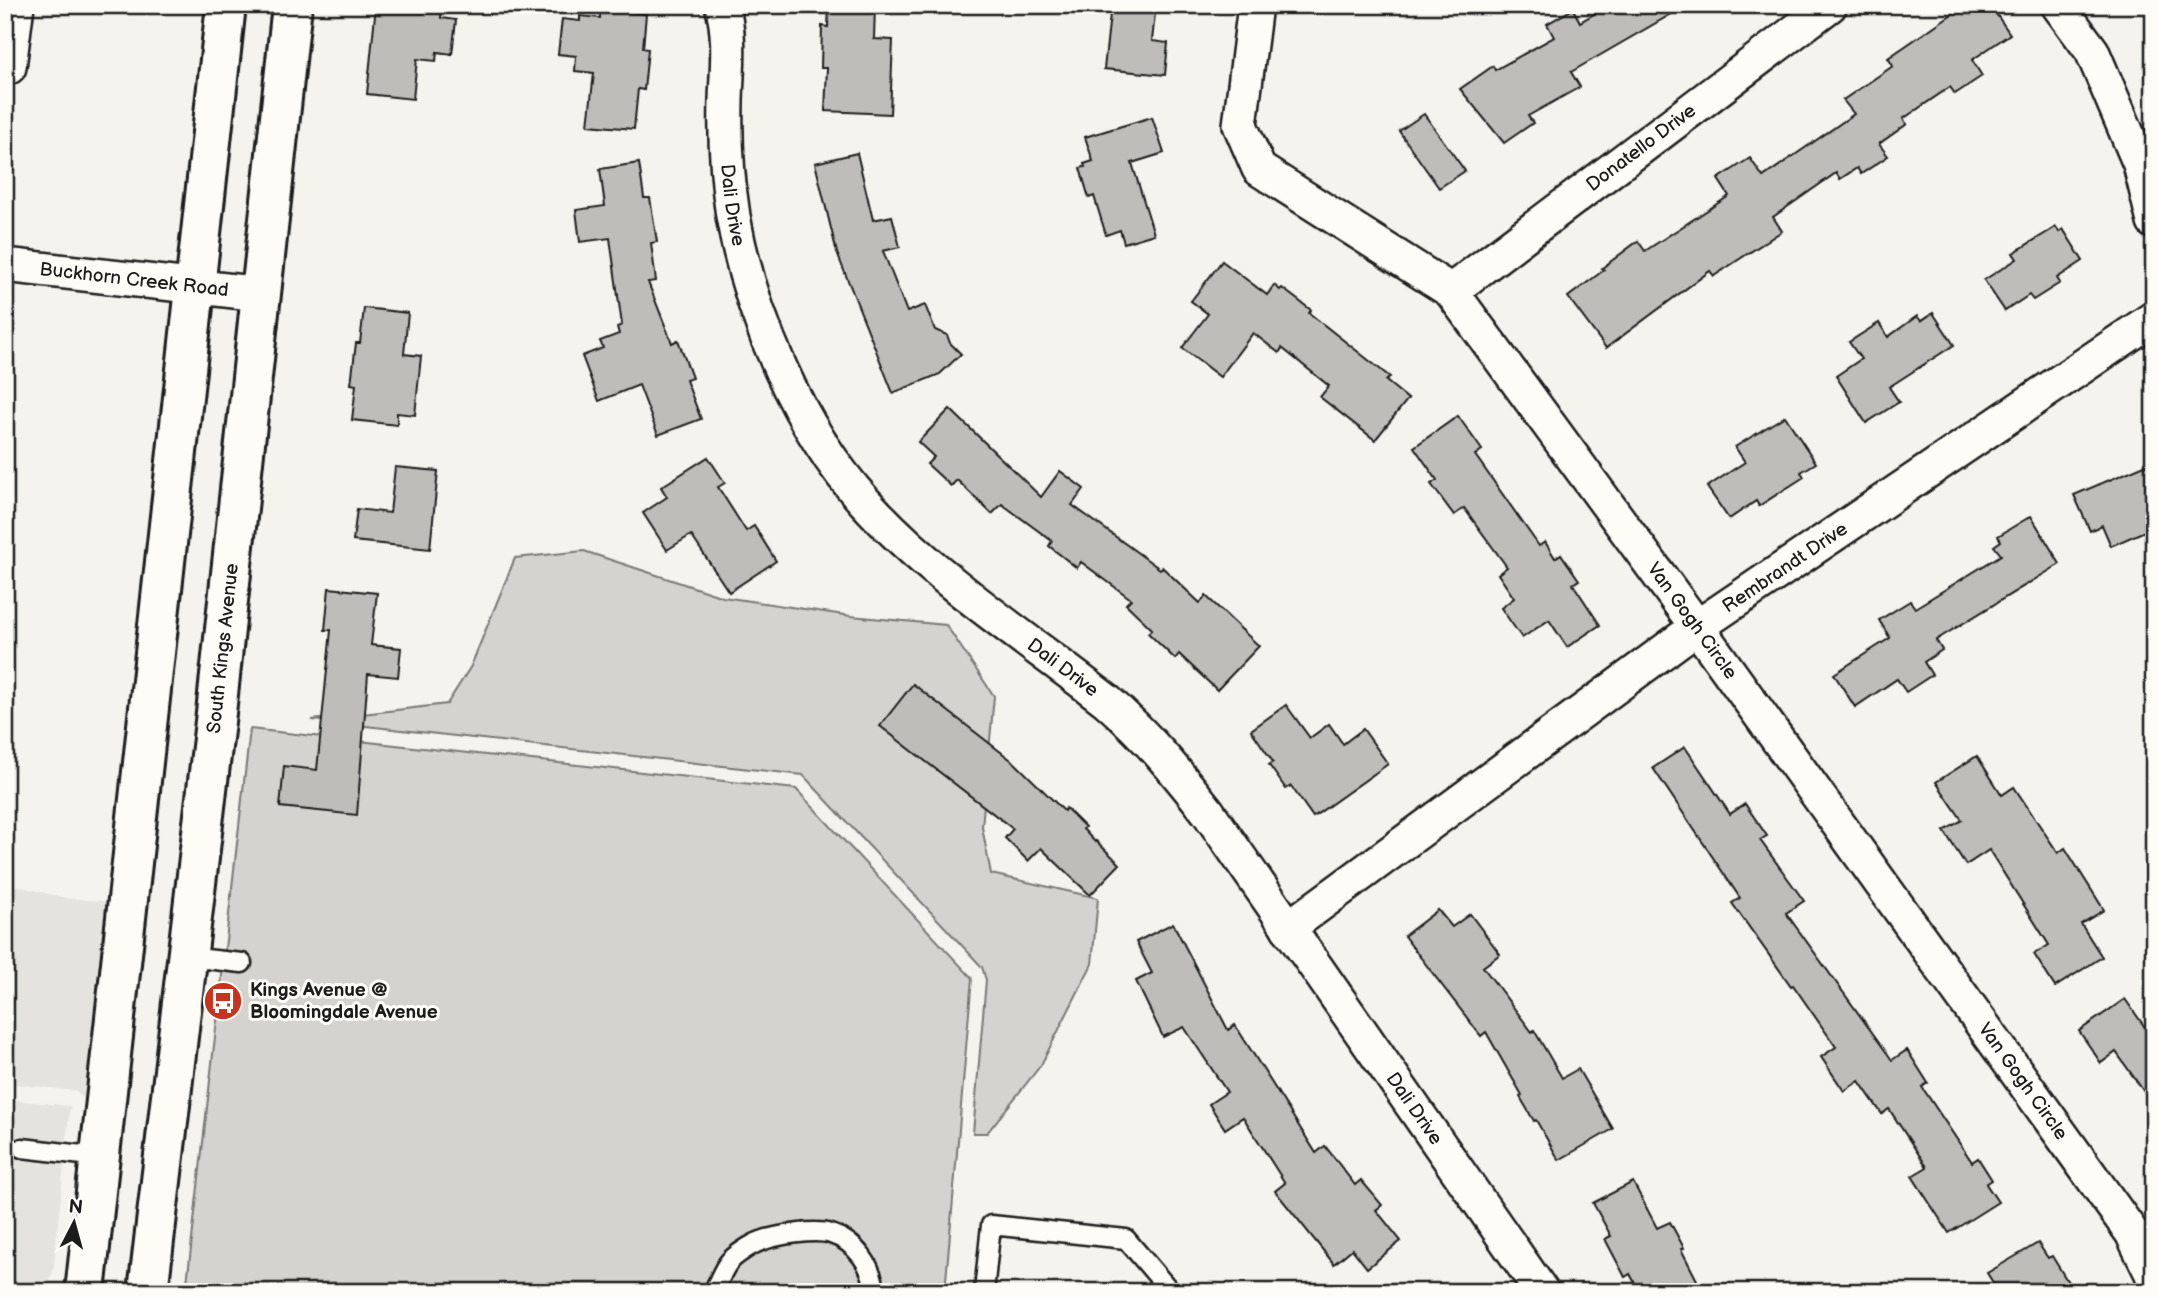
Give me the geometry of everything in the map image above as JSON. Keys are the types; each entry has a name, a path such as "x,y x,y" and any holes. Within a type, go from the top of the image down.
{"main road":[{"path":"85,1292 226,5"},
{"name":"South Kings Avenue","path":"148,1292 292,5"}],"street":[{"path":"5,67 9,67 17,5"},
{"name":"Dali Drive","path":"722,5 729,37 727,151 737,234 776,359 811,426 864,500 907,544 955,585 1107,701 1158,749 1208,812 1542,1292"},
{"name":"Van Gogh Circle","path":"1255,5 1240,125 1259,169 1451,291 1697,627 2132,1233 2154,1278"},
{"name":"Donatello Drive","path":"1451,291 1830,5"},
{"path":"2058,5 2092,51 2140,164 2154,222"},
{"name":"Buckhorn Creek Road","path":"5,264 261,295"},
{"name":"Rembrandt Drive","path":"1288,928 1697,627 2154,318"}],"lane":[{"path":"187,957 242,963"},
{"path":"22,1148 100,1157"},
{"path":"984,1292 991,1225 1126,1239 1171,1292"},
{"path":"717,1292 716,1286 729,1262 760,1241 797,1233 830,1233 853,1245 867,1264 875,1292"}],"shaded area":[{"path":"584,551 723,597 851,616 946,625 994,696 982,827 991,874 1098,898 1092,964 1041,1065 987,1133 973,1133 986,980 982,967 803,775 312,720 447,704 471,666 515,558"},
{"path":"250,729 796,789 972,978 945,1292 186,1292"},
{"path":"5,883 66,898 112,902 68,1292 60,1292 67,1273 85,1108 83,1098 76,1091 5,1083"},
{"path":"5,1099 70,1106 53,1272 44,1292 5,1292"}],"building":[{"path":"376,5 442,8 441,18 456,20 452,54 437,52 436,61 417,59 413,99 367,94"},
{"path":"829,5 875,5 874,39 893,40 890,114 825,111 827,68 821,68 822,26 828,27"},
{"path":"1111,5 1156,5 1152,41 1168,43 1165,75 1104,69"},
{"path":"1609,5 1687,5 1571,72 1580,87 1528,116 1533,123 1504,143 1460,89 1493,66 1495,70 1554,37 1547,24 1573,9 1580,22"},
{"path":"1965,5 1990,5 2010,34 1972,60 1982,76 1955,94 1950,87 1903,119 1907,124 1879,144 1888,156 1861,174 1857,168 1840,179 1836,173 1773,217 1782,231 1714,276 1710,271 1606,348 1568,297 1638,241 1645,251 1729,196 1718,179 1750,158 1763,177 1854,114 1843,100 1893,66 1888,58"},
{"path":"600,9 646,14 643,48 648,49 644,90 638,89 634,129 588,125 594,73 575,71 576,56 558,54 562,19 580,21 580,16 600,18"},
{"path":"1424,114 1465,171 1439,188 1399,131"},
{"path":"1152,117 1164,153 1132,163 1154,234 1124,243 1120,230 1106,235 1094,196 1089,198 1080,168 1093,161 1085,137"},
{"path":"857,153 873,220 892,216 900,247 883,251 907,312 925,305 935,330 947,335 950,343 961,354 940,374 893,393 837,253 815,163"},
{"path":"639,163 644,198 650,198 657,242 651,243 656,281 648,282 672,343 678,340 692,378 686,380 701,419 658,435 639,385 599,401 582,356 603,348 600,341 619,334 617,327 622,325 610,238 580,242 576,210 605,206 600,169"},
{"path":"2056,227 2059,232 2063,229 2083,261 2057,278 2060,283 2033,300 2029,295 2005,311 1984,280 2017,259 2013,253"},
{"path":"1222,261 1267,295 1274,285 1280,290 1282,288 1311,310 1309,313 1390,377 1386,381 1408,399 1375,440 1320,397 1329,386 1282,348 1279,353 1253,333 1220,377 1182,348 1208,314 1191,301"},
{"path":"364,308 408,313 404,354 421,356 415,415 397,413 397,425 352,420 356,385 351,384"},
{"path":"1933,313 1954,345 1889,387 1899,402 1866,423 1836,376 1861,359 1849,342 1879,323 1888,337 1917,316 1921,321"},
{"path":"950,409 1041,497 1060,471 1084,489 1072,505 1160,569 1162,567 1200,603 1206,596 1259,646 1217,690 1179,654 1175,659 1148,633 1152,629 1126,604 1131,599 1081,562 1077,568 1049,546 1052,541 1002,504 992,514 957,480 951,486 927,464 934,457 918,442"},
{"path":"1458,416 1482,450 1475,455 1539,546 1545,542 1555,558 1561,554 1579,580 1573,584 1600,625 1567,647 1549,620 1522,638 1501,608 1514,598 1498,574 1507,567 1464,508 1454,515 1431,484 1437,480 1414,447"},
{"path":"1785,416 1816,463 1801,472 1804,477 1759,506 1756,501 1729,519 1707,487 1745,462 1735,447"},
{"path":"708,457 725,483 718,487 746,531 754,526 776,561 729,592 691,535 667,550 643,513 667,497 661,487"},
{"path":"2154,461 2154,527 2111,546 2102,525 2090,531 2074,495"},
{"path":"395,467 438,471 430,549 353,541 357,509 390,513"},
{"path":"2031,516 2060,564 1936,640 1942,650 1924,662 1932,675 1906,692 1897,679 1855,707 1834,674 1890,638 1879,620 1910,601 1915,608 2001,555 1994,546 2001,541 1998,536"},
{"path":"329,588 377,593 371,645 401,648 398,677 368,674 357,815 280,807 284,766 317,770 331,630 325,630"},
{"path":"913,684 1015,763 1064,811 1066,808 1085,827 1083,829 1095,842 1120,864 1090,895 1041,848 1028,861 1005,838 1013,829 880,726"},
{"path":"1286,705 1310,738 1329,724 1343,744 1363,729 1388,764 1313,817 1291,786 1286,789 1269,765 1273,762 1251,730"},
{"path":"1685,747 1730,814 1745,804 1767,836 1760,840 1804,901 1786,913 1892,1060 1907,1050 1928,1083 1922,1087 1972,1162 1978,1158 1992,1180 1986,1184 1998,1202 1949,1233 1912,1176 1927,1167 1889,1109 1882,1114 1859,1081 1844,1091 1821,1057 1836,1047 1732,903 1740,898 1653,768"},
{"path":"1977,756 2002,795 2014,787 2058,853 2065,848 2104,910 2081,924 2102,957 2055,987 2034,954 2049,945 1989,850 1966,865 1944,831 1962,820 1936,782"},
{"path":"1438,910 1452,927 1470,914 1500,954 1483,967 1532,1032 1534,1030 1562,1078 1578,1069 1613,1129 1559,1160 1520,1097 1522,1095 1486,1032 1481,1036 1404,936"},
{"path":"1173,923 1228,1030 1235,1025 1316,1153 1325,1146 1355,1185 1361,1180 1382,1205 1376,1210 1401,1241 1367,1268 1352,1249 1334,1264 1275,1191 1285,1183 1243,1117 1225,1129 1209,1104 1227,1092 1184,1027 1163,1037 1136,981 1152,973 1136,942"},
{"path":"2125,999 2154,1040 2154,1106 2116,1052 2101,1063 2079,1031"},
{"path":"1633,1182 1657,1228 1670,1222 1703,1292 1640,1292 1630,1274 1625,1277 1605,1239 1611,1236 1593,1203"},
{"path":"2038,1243 2048,1258 2052,1256 2074,1292 1999,1292 1987,1273"}],"place":[{"name":"Kings Avenue @ Bloomingdale Avenue","path":"223,1001"}]}
